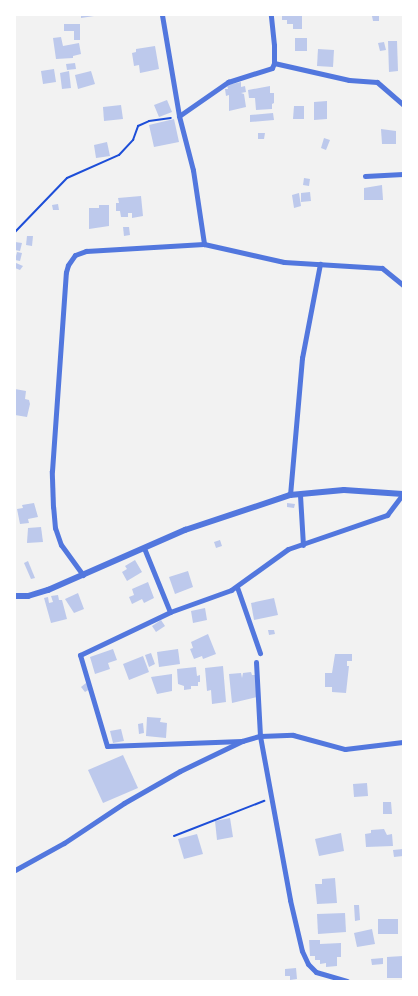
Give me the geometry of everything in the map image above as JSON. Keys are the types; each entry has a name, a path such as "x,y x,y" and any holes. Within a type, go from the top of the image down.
{"street":[{"path":"162,15 179,117 193,170 204,244"},
{"path":"271,15 274,64"},
{"path":"179,117 219,87 228,82 266,71 274,64"},
{"path":"274,64 349,80 377,82 403,105"},
{"path":"365,176 403,174"},
{"path":"83,575 61,545 55,528 52,507 52,470 57,388 68,265 75,255 86,251 204,244 284,262 382,268 403,285"},
{"path":"290,495 302,358 320,264"},
{"path":"15,596 28,596 48,590 193,527 290,495 344,490 403,494"},
{"path":"242,741 107,746 80,655 170,612 237,587 276,556 288,549 387,515 403,494"},
{"path":"300,495 303,545"},
{"path":"144,548 170,612"},
{"path":"237,587 260,653"},
{"path":"256,662 260,736 270,798 302,951 308,964 316,972 347,981"},
{"path":"15,870 64,843 124,803 180,771 242,741 260,736 293,736 345,749 403,742"}],"path":[{"path":"15,232 67,178 119,155 133,140 138,126 149,120 179,117"},
{"path":"174,836 270,798"}],"building":[{"path":"81,15 94,15 94,16 81,18"},
{"path":"282,15 302,15 302,29 293,29 293,24 287,24 287,20 282,20"},
{"path":"379,15 379,21 373,21 372,16"},
{"path":"64,24 80,24 80,40 74,40 74,31 64,31"},
{"path":"61,37 63,46 79,43 81,54 73,56 73,58 56,59 53,38"},
{"path":"295,38 307,38 307,51 295,51"},
{"path":"388,41 397,41 398,71 389,72"},
{"path":"384,42 386,50 380,51 378,43"},
{"path":"155,46 159,69 140,73 139,65 134,66 132,53 136,52 136,49"},
{"path":"318,49 334,50 333,67 317,66"},
{"path":"75,63 76,69 67,70 66,64"},
{"path":"54,69 56,82 43,84 41,71"},
{"path":"69,71 71,88 62,89 60,73"},
{"path":"91,71 95,84 78,89 75,75"},
{"path":"241,82 241,87 245,86 246,92 241,93 244,94 246,107 229,111 229,95 226,96 225,89 228,89 227,85"},
{"path":"270,86 270,93 274,93 272,109 256,110 255,98 249,98 248,90"},
{"path":"167,100 172,112 159,117 154,105"},
{"path":"327,101 327,119 314,120 314,102"},
{"path":"121,105 123,119 104,121 103,107"},
{"path":"294,106 304,106 304,119 293,119"},
{"path":"273,113 274,120 250,122 250,115"},
{"path":"174,119 179,142 154,147 149,125"},
{"path":"381,129 396,131 396,144 382,144"},
{"path":"258,133 265,133 264,139 258,139"},
{"path":"324,138 330,140 326,150 321,148"},
{"path":"107,142 110,156 96,158 94,145"},
{"path":"304,178 310,179 309,186 303,185"},
{"path":"382,185 383,200 364,200 364,188"},
{"path":"310,192 311,201 301,202 301,193"},
{"path":"299,193 301,206 294,208 292,195"},
{"path":"141,196 143,216 132,218 132,213 128,213 128,217 121,217 120,211 116,211 116,203 119,203 118,198"},
{"path":"58,204 59,210 53,210 52,205"},
{"path":"99,205 109,205 109,226 89,229 89,208 99,208"},
{"path":"123,227 129,227 130,235 124,236"},
{"path":"27,236 33,236 32,246 26,245"},
{"path":"15,242 22,243 20,251 15,250"},
{"path":"17,252 22,253 20,261 15,260"},
{"path":"16,263 23,266 20,270 15,268"},
{"path":"15,389 26,391 25,399 29,400 30,404 27,417 15,415"},
{"path":"34,503 38,517 28,519 29,523 20,524 17,509 23,508 22,505"},
{"path":"287,503 295,504 294,508 287,507"},
{"path":"41,527 43,542 27,543 28,528"},
{"path":"220,540 222,546 216,548 214,542"},
{"path":"135,560 142,572 127,581 122,572 127,569 125,566"},
{"path":"28,561 35,578 31,579 24,563"},
{"path":"188,571 193,587 175,594 169,577"},
{"path":"148,582 154,598 144,603 142,599 132,604 129,597 134,595 132,589"},
{"path":"78,593 84,609 74,613 65,599"},
{"path":"58,595 59,600 62,600 67,619 51,623 44,598 48,597 49,603 53,602 51,596"},
{"path":"274,598 278,615 254,620 251,603"},
{"path":"205,608 207,620 193,623 191,611"},
{"path":"161,620 165,626 156,632 152,626"},
{"path":"268,630 274,630 275,634 269,635"},
{"path":"208,634 216,654 203,659 202,656 194,659 190,649 193,648 191,642"},
{"path":"113,649 117,660 108,663 110,669 95,674 90,657"},
{"path":"178,649 180,664 159,667 157,652"},
{"path":"151,653 155,664 149,667 145,655"},
{"path":"335,654 352,654 352,661 347,661 347,666 349,666 346,693 332,692 332,687 325,687 325,673 332,673"},
{"path":"143,656 149,672 129,680 123,664"},
{"path":"223,666 226,702 212,704 211,690 207,691 205,668"},
{"path":"196,667 197,676 200,675 198,686 191,686 191,689 184,690 184,686 178,684 177,669"},
{"path":"251,672 252,675 257,675 257,697 232,703 229,674 241,673 242,678 243,673"},
{"path":"172,674 172,691 157,694 151,677"},
{"path":"86,683 90,689 85,692 81,687"},
{"path":"147,717 161,718 160,722 167,723 166,738 146,736"},
{"path":"143,723 144,733 139,734 138,724"},
{"path":"121,729 124,741 113,743 110,731"},
{"path":"123,755 138,788 103,803 88,770"},
{"path":"367,783 368,796 354,797 353,784"},
{"path":"383,802 391,802 392,814 383,814"},
{"path":"230,818 233,837 217,840 215,821"},
{"path":"384,829 387,835 392,834 393,846 366,847 365,834 371,833 371,830"},
{"path":"341,833 344,851 319,856 315,839"},
{"path":"197,834 203,854 184,859 178,839"},
{"path":"403,849 403,856 394,857 393,850"},
{"path":"335,878 337,903 317,904 315,884 322,884 322,879"},
{"path":"354,905 359,905 360,920 355,921"},
{"path":"345,913 346,932 318,934 317,914"},
{"path":"378,919 398,919 398,934 378,934"},
{"path":"372,929 375,944 357,947 354,933"},
{"path":"309,940 320,940 320,944 341,943 341,957 337,957 337,966 326,967 326,963 320,964 320,960 315,960 315,956 310,956"},
{"path":"403,956 403,978 387,978 387,957"},
{"path":"383,958 383,964 372,965 371,959"},
{"path":"296,968 297,979 290,980 290,976 285,976 285,969"}]}
